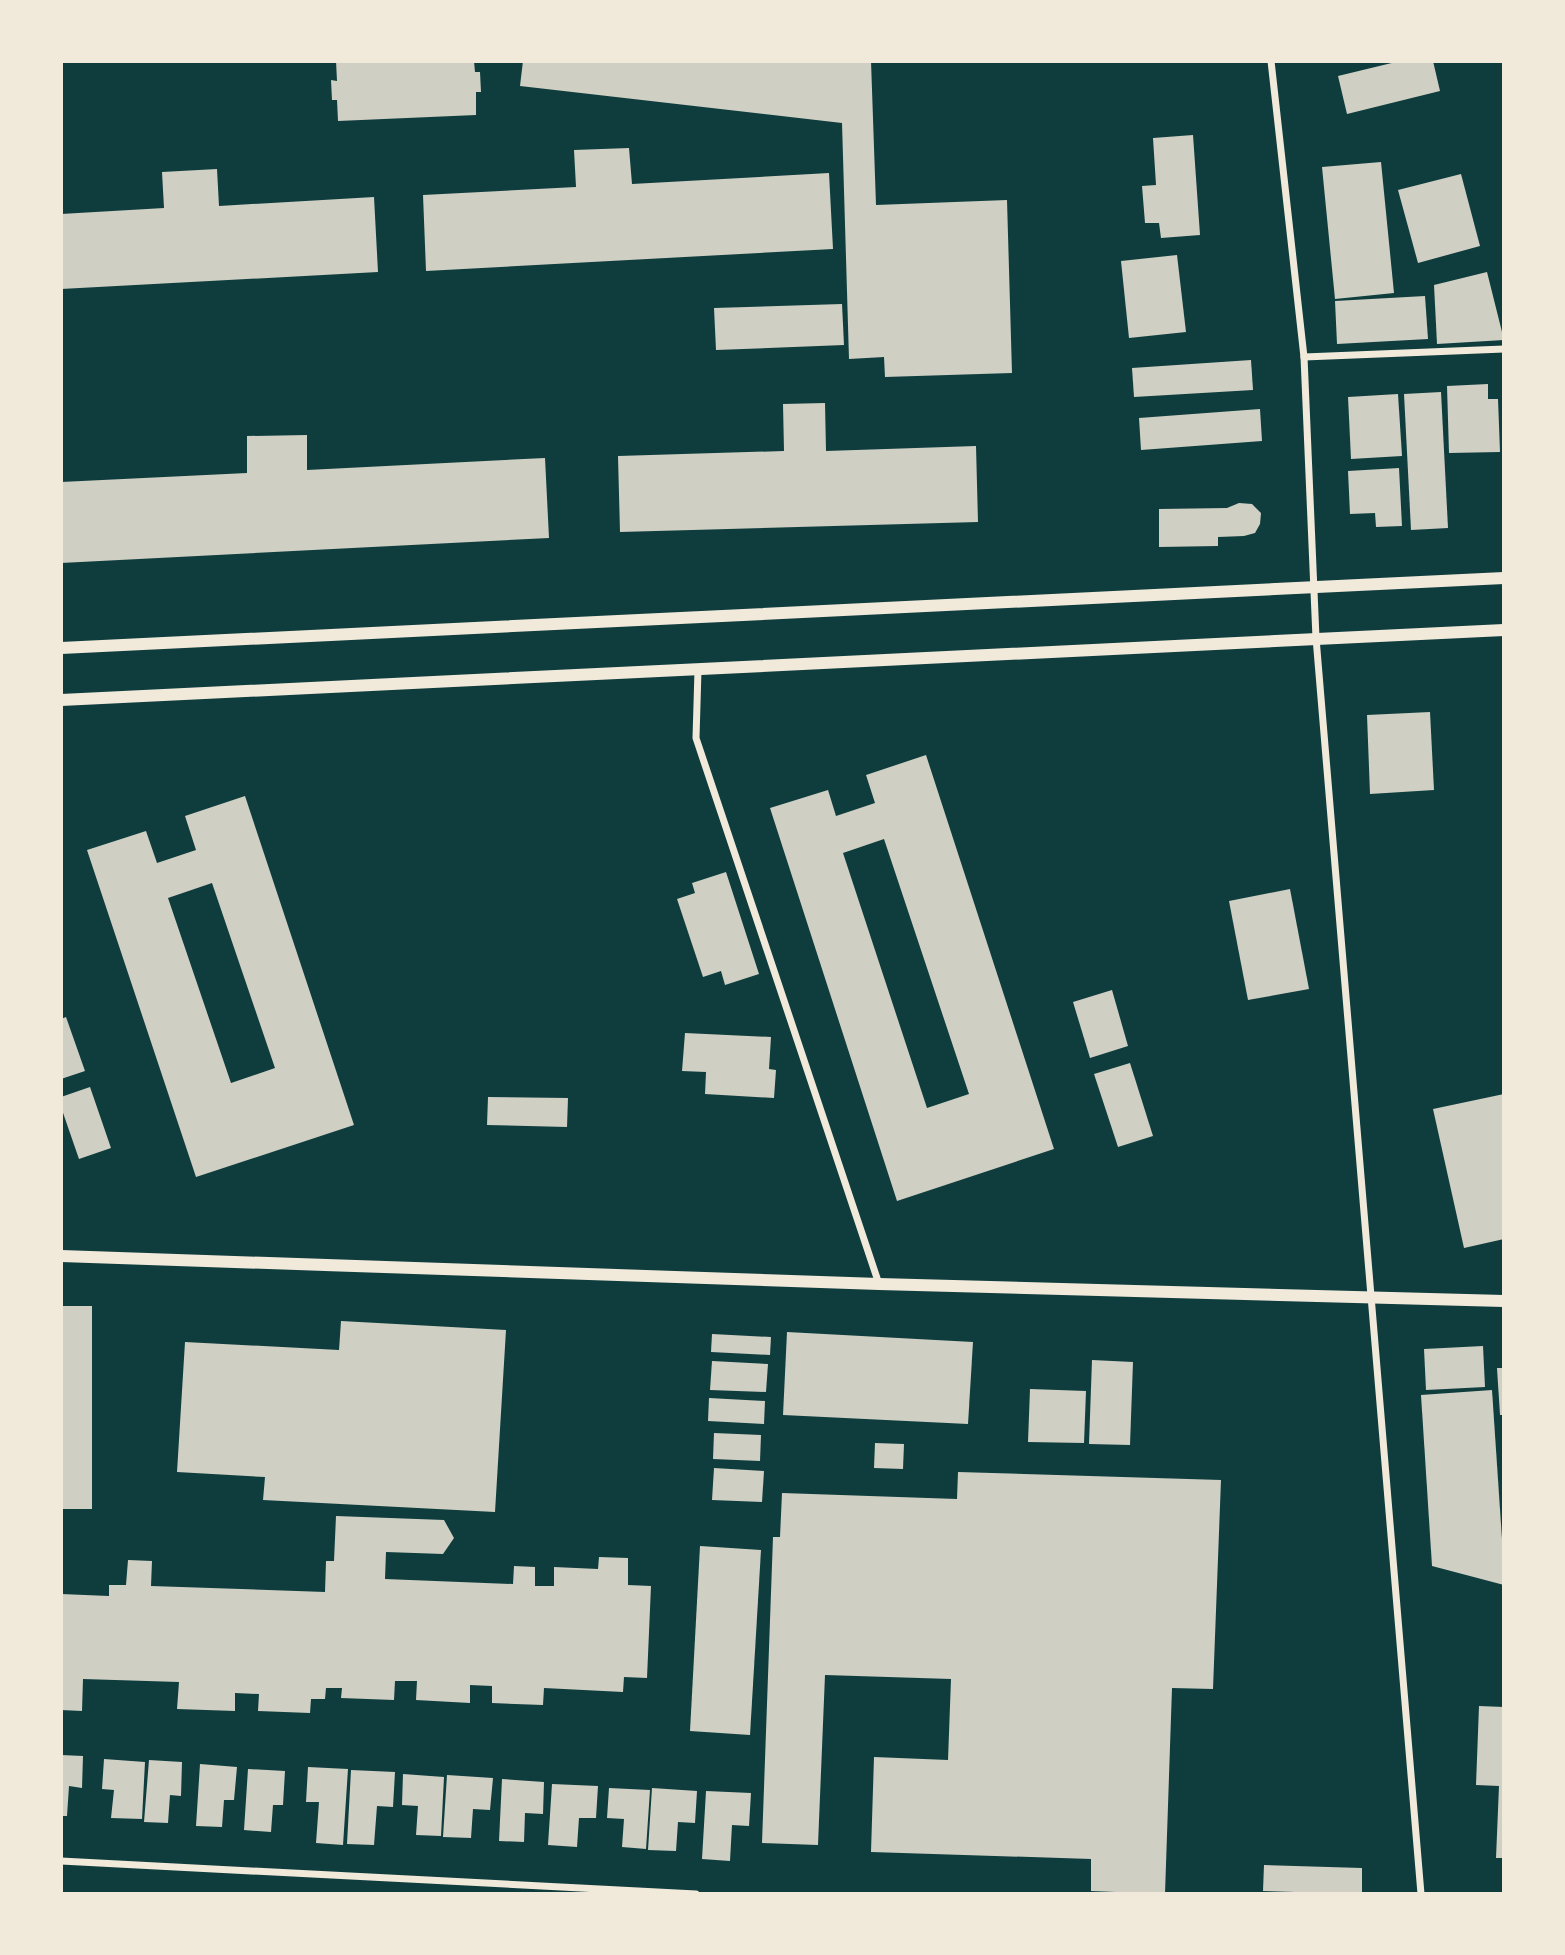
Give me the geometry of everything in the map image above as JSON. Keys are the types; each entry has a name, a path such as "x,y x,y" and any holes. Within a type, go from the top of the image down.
{"street":[{"path":"1271,61 1304,356 1316,638 1421,1894"},
{"path":"1304,356 1504,349"},
{"path":"61,648 1504,578"},
{"path":"61,700 1504,630"},
{"path":"698,670 696,738 879,1284"},
{"path":"61,1256 879,1284 1504,1301"},
{"path":"61,1861 696,1894"}],"building":[{"path":"336,61 474,61 475,72 480,72 481,92 476,92 476,115 338,121 337,100 332,100 331,80 337,81"},
{"path":"523,61 871,61 876,205 1007,200 1012,373 885,377 884,357 849,359 842,123 520,86"},
{"path":"1400,61 1433,61 1440,91 1347,114 1338,76"},
{"path":"1193,135 1200,235 1161,238 1159,223 1145,223 1142,186 1156,185 1153,138"},
{"path":"629,148 632,184 829,173 833,249 426,271 423,195 576,187 574,150"},
{"path":"1381,162 1394,293 1335,299 1322,167"},
{"path":"217,169 219,206 374,197 378,272 61,289 61,214 164,208 162,172"},
{"path":"1461,174 1480,246 1418,263 1398,190"},
{"path":"1177,255 1186,332 1129,338 1121,261"},
{"path":"1487,272 1504,340 1437,344 1434,285"},
{"path":"1425,296 1428,339 1337,344 1335,301"},
{"path":"842,304 844,345 716,350 714,308"},
{"path":"1251,360 1253,390 1134,397 1132,368"},
{"path":"1488,384 1488,399 1498,399 1500,452 1449,453 1447,386"},
{"path":"1441,392 1448,528 1411,530 1404,394"},
{"path":"1398,394 1402,456 1351,459 1348,397"},
{"path":"825,403 826,451 976,446 978,522 620,532 618,456 784,451 783,404"},
{"path":"1260,409 1262,441 1141,450 1139,418"},
{"path":"307,435 307,470 545,458 549,538 61,563 61,482 247,473 247,436"},
{"path":"1399,468 1402,526 1376,527 1375,513 1350,514 1348,471"},
{"path":"1239,503 1252,504 1261,513 1260,524 1255,533 1218,537 1218,546 1159,547 1159,509 1227,508"},
{"path":"1430,712 1434,790 1370,794 1367,715"},
{"path":"926,755 1054,1149 897,1201 770,808 828,790 836,816 875,803 866,775","holes":["884,839 969,1094 927,1108 843,853"]},
{"path":"245,796 354,1125 196,1177 87,850 146,831 157,863 196,850 185,816","holes":["212,883 275,1068 231,1083 168,898"]},
{"path":"726,872 759,974 725,985 721,971 703,977 677,899 695,893 692,883"},
{"path":"1290,889 1309,989 1248,1000 1229,901"},
{"path":"1112,990 1128,1046 1090,1058 1073,1002"},
{"path":"66,1017 85,1071 61,1079 61,1019"},
{"path":"685,1033 771,1037 769,1069 776,1070 774,1098 705,1094 706,1072 682,1071"},
{"path":"1130,1063 1153,1136 1118,1147 1094,1074"},
{"path":"90,1087 111,1148 79,1159 61,1107 61,1097"},
{"path":"1504,1094 1504,1239 1464,1248 1433,1109"},
{"path":"488,1097 568,1098 567,1127 487,1125"},
{"path":"61,1306 92,1306 92,1509 61,1509"},
{"path":"341,1321 506,1330 495,1512 263,1500 265,1477 177,1472 185,1342 339,1350"},
{"path":"787,1332 973,1342 968,1424 783,1415"},
{"path":"712,1334 771,1337 770,1355 711,1352"},
{"path":"1483,1346 1485,1387 1426,1390 1424,1349"},
{"path":"1092,1360 1133,1362 1130,1445 1089,1444"},
{"path":"712,1361 768,1364 766,1392 710,1390"},
{"path":"1497,1368 1504,1368 1504,1415 1500,1415"},
{"path":"1030,1389 1086,1391 1084,1443 1028,1442"},
{"path":"1492,1390 1504,1585 1432,1566 1421,1395"},
{"path":"709,1398 765,1401 764,1424 708,1421"},
{"path":"714,1433 761,1435 760,1461 713,1459"},
{"path":"875,1443 904,1444 903,1469 874,1468"},
{"path":"714,1468 764,1471 762,1502 712,1500"},
{"path":"958,1472 1221,1480 1213,1689 1172,1688 1165,1894 1091,1891 1091,1859 871,1852 874,1757 948,1760 951,1679 825,1675 818,1845 762,1843 773,1537 780,1537 782,1493 957,1499"},
{"path":"336,1516 444,1520 454,1538 443,1554 386,1552 385,1579 513,1584 514,1566 535,1567 535,1586 554,1586 554,1567 598,1569 599,1557 628,1558 628,1585 651,1586 647,1678 624,1677 623,1692 544,1688 543,1705 492,1703 492,1686 470,1685 470,1703 416,1700 417,1681 395,1681 394,1700 341,1698 342,1688 326,1688 325,1699 311,1699 310,1713 258,1711 259,1694 235,1693 235,1711 177,1709 179,1682 83,1679 82,1711 61,1710 61,1594 109,1596 109,1585 126,1585 128,1560 152,1561 151,1586 325,1592 326,1561 334,1561"},
{"path":"700,1546 761,1550 750,1735 690,1731"},
{"path":"1479,1706 1504,1707 1504,1858 1496,1858 1499,1786 1476,1785"},
{"path":"61,1755 83,1756 82,1788 69,1786 67,1816 61,1816"},
{"path":"104,1759 145,1762 142,1819 111,1818 114,1790 102,1789"},
{"path":"149,1760 182,1762 181,1796 170,1795 168,1823 144,1822"},
{"path":"200,1764 237,1767 234,1800 224,1800 222,1827 196,1826"},
{"path":"308,1767 348,1769 343,1845 316,1843 319,1802 306,1802"},
{"path":"248,1769 285,1771 283,1805 273,1805 271,1832 244,1830"},
{"path":"351,1770 395,1772 393,1807 377,1806 374,1845 347,1844"},
{"path":"403,1774 444,1777 441,1836 416,1835 418,1806 402,1805"},
{"path":"447,1775 493,1778 490,1810 473,1809 471,1838 443,1837"},
{"path":"502,1779 544,1782 543,1814 525,1813 524,1842 499,1841"},
{"path":"552,1784 598,1786 596,1818 579,1818 577,1847 548,1845"},
{"path":"609,1788 650,1790 646,1849 622,1847 624,1819 607,1818"},
{"path":"652,1788 697,1791 695,1823 678,1822 676,1851 648,1850"},
{"path":"706,1791 751,1793 749,1826 732,1825 730,1861 702,1859"},
{"path":"1264,1865 1362,1868 1362,1894 1263,1891"}]}
